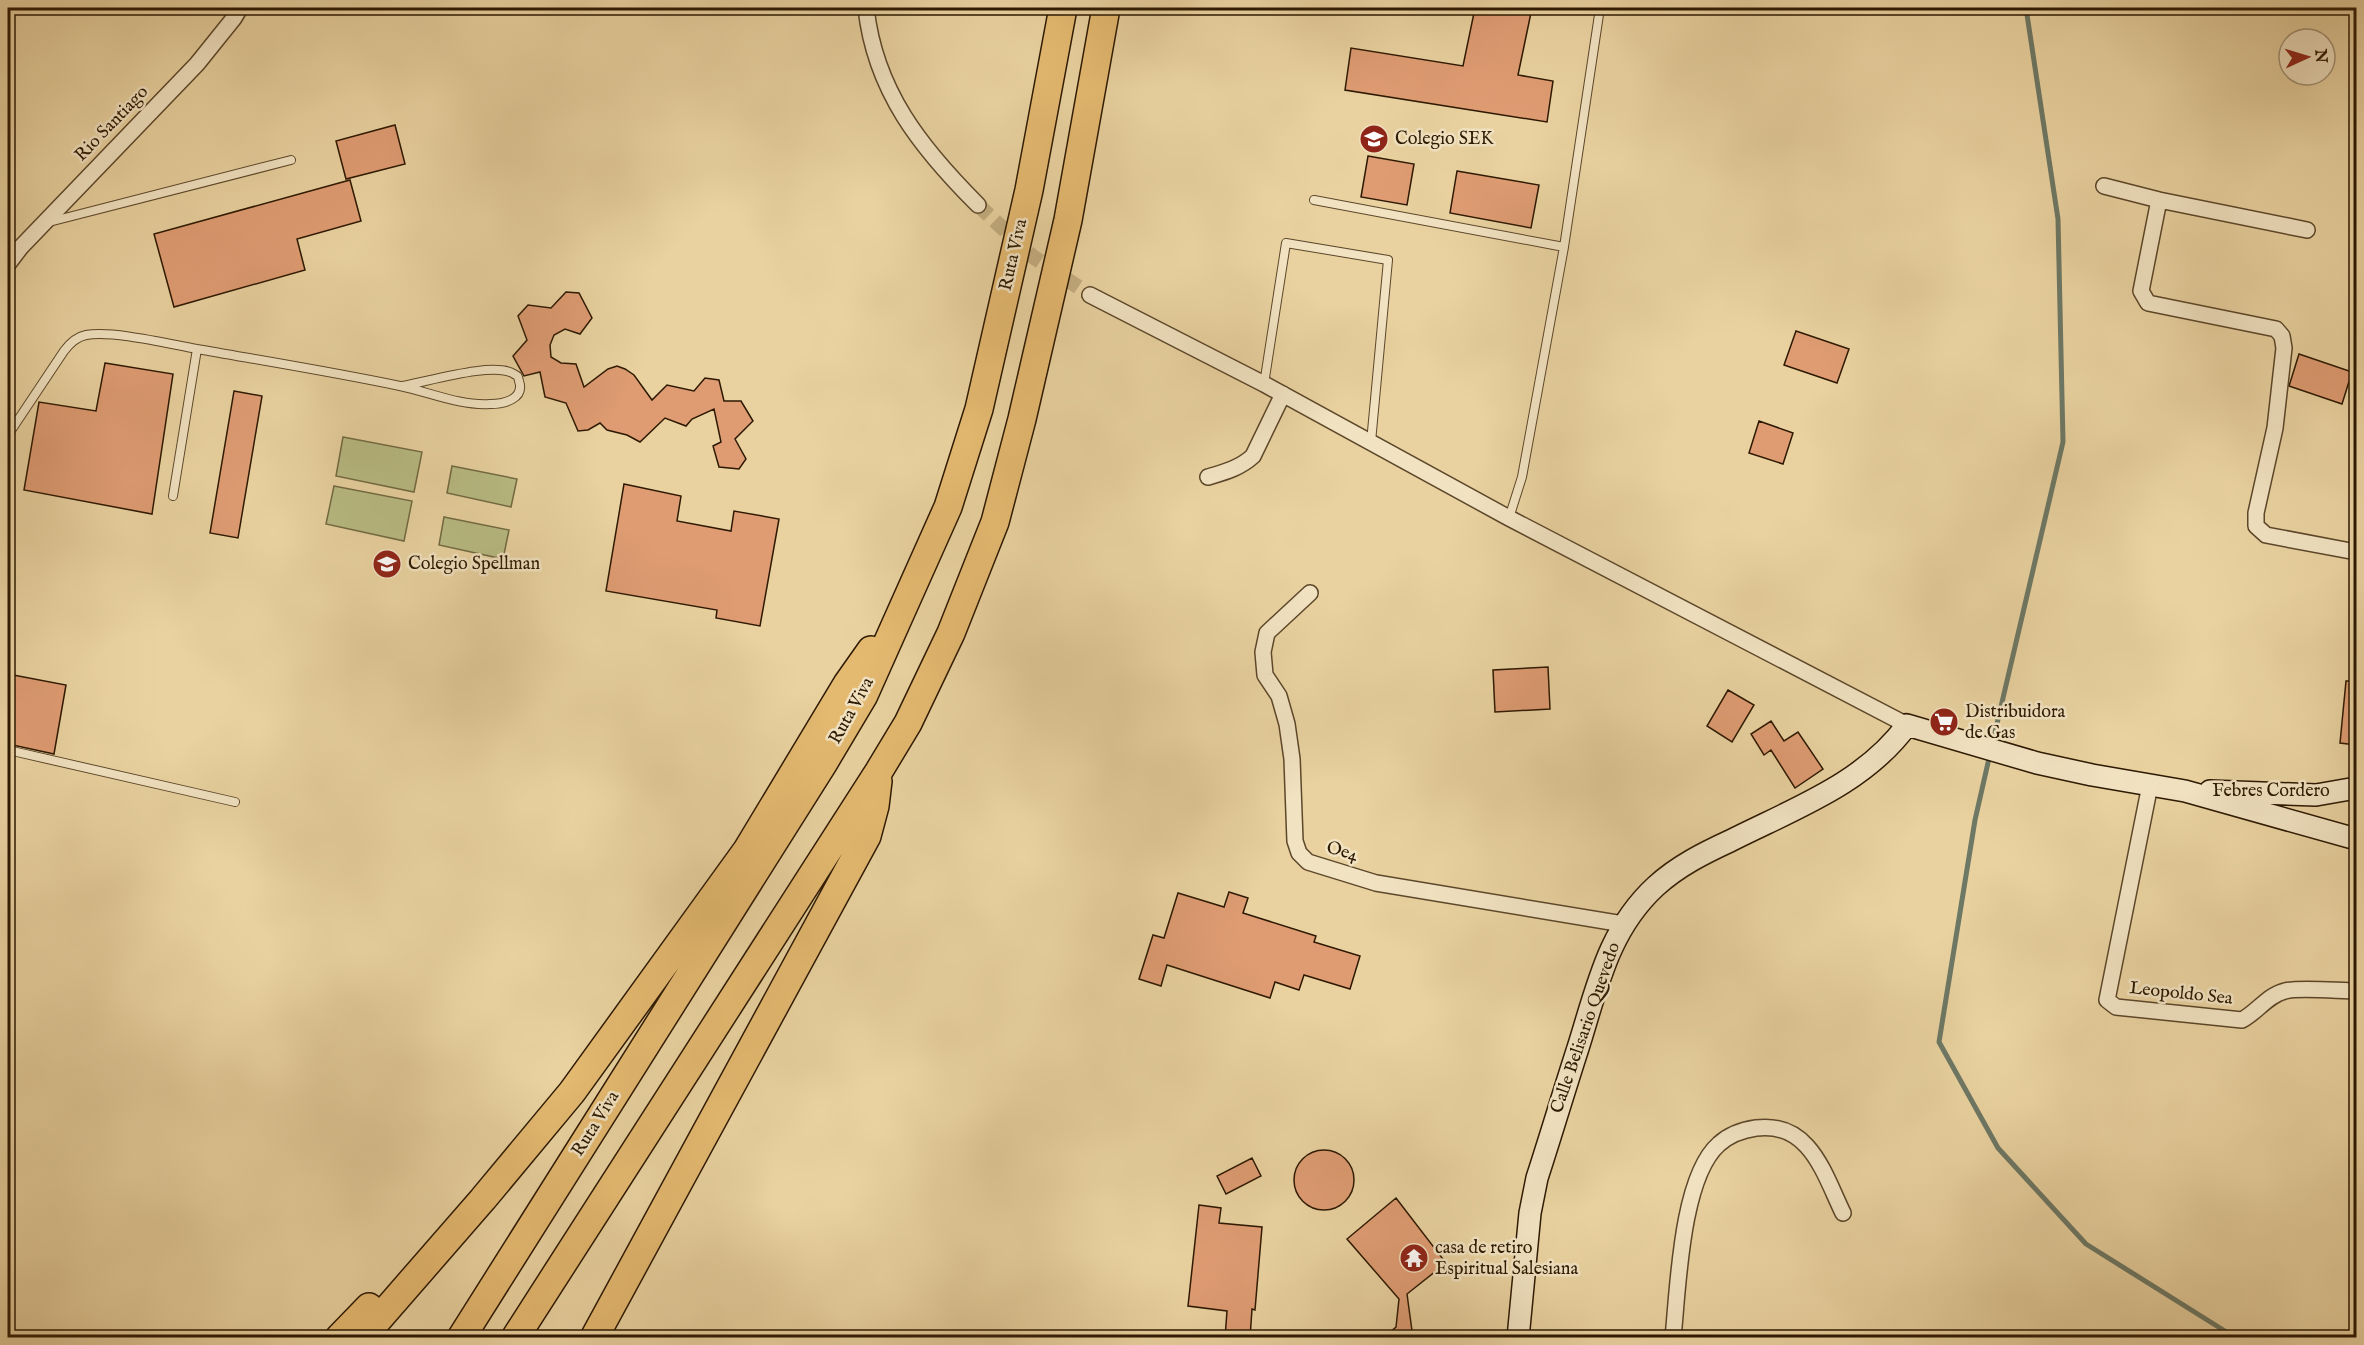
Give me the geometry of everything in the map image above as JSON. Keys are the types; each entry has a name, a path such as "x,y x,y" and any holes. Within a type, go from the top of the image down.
{"highway":[{"name":"Ruta Viva","path":"461,1338 823,764 864,695 948,507 979,409 1029,190 1063,8"},
{"path":"514,1338 879,771 908,723 951,633 994,522 1022,419 1068,220 1106,8"},
{"path":"362,1338 572,1092 747,850 847,684 906,598"},
{"path":"594,1338 867,836 875,806 879,771"},
{"path":"339,1338 454,1215 514,1162"}],"street":[{"name":"Rio Santiago","path":"8,264 44,223 197,64 240,8"},
{"path":"866,8 877,56 895,103 942,170 978,205"},
{"path":"2104,186 2159,200 2307,230"},
{"path":"2159,200 2141,291 2148,303 2276,329 2282,336 2284,348 2275,428 2256,513 2256,526 2266,535 2356,552"},
{"path":"1090,295 1264,384 1509,518 1907,725 2037,763 2185,791 2356,839"},
{"path":"1208,477 1233,469 1245,463 1252,456 1282,394"},
{"name":"Oe4","path":"1310,592 1267,633 1263,652 1265,675 1279,696 1287,724 1292,759 1295,841 1299,853 1308,862 1376,883 1623,924"},
{"name":"Calle Belisario Quevedo","path":"1518,1338 1530,1213 1537,1178 1605,961 1623,924 1656,886 1693,859 1844,784 1869,766 1907,725"},
{"name":"Leopoldo Sea","path":"2150,785 2107,1000 2110,1004 2116,1007 2242,1020 2254,1014 2270,999 2286,991 2356,992"},
{"name":"Febres Cordero","path":"2185,791 2224,790 2316,795 2356,788"},
{"path":"1673,1338 1681,1255 1690,1203 1703,1165 1718,1144 1739,1131 1764,1127 1783,1129 1801,1139 1812,1152 1844,1213"}],"lane":[{"path":"1509,518 1522,477 1564,247 1600,8"},
{"path":"44,223 291,160"},
{"path":"1314,200 1564,247"},
{"path":"1264,384 1286,243 1388,260 1371,442"},
{"path":"8,435 73,340 84,335 104,333 402,386 469,403 490,404 514,400 520,393 517,376 508,371 492,370 470,371 402,386"},
{"path":"173,496 197,349"},
{"path":"8,750 234,802"}],"green space":[{"path":"343,437 422,452 414,492 336,476"},
{"path":"452,466 517,479 511,507 447,493"},
{"path":"334,486 412,501 404,541 326,524"},
{"path":"444,517 509,530 503,559 439,545"}],"building":[{"path":"1475,8 1532,8 1518,75 1553,81 1547,122 1345,90 1351,48 1463,66"},
{"path":"395,125 405,164 346,179 336,141"},
{"path":"1368,156 1414,164 1407,205 1361,197"},
{"path":"1457,171 1539,185 1531,228 1450,213"},
{"path":"350,180 361,221 297,239 305,270 174,307 154,234"},
{"path":"566,292 579,293 592,318 580,334 565,329 554,335 550,345 551,357 561,363 576,364 584,387 608,369 617,366 625,369 634,375 652,400 667,385 694,391 705,378 719,380 724,401 741,401 753,421 735,439 746,459 739,469 719,467 713,446 721,442 714,409 692,419 686,426 665,418 640,442 627,435 607,430 600,423 588,430 578,431 566,403 545,397 540,372 524,376 513,356 527,340 518,316 528,305 551,308"},
{"path":"1796,331 1849,349 1837,383 1784,365"},
{"path":"2299,354 2352,372 2342,404 2289,386"},
{"path":"105,363 173,374 152,514 24,490 39,402 96,411"},
{"path":"234,391 262,396 238,538 210,533"},
{"path":"1759,421 1793,433 1783,464 1749,453"},
{"path":"624,484 681,496 677,521 731,531 734,511 779,519 760,626 716,618 717,610 606,591"},
{"path":"1548,667 1550,709 1495,712 1493,670"},
{"path":"8,674 66,685 54,754 8,744"},
{"path":"2346,681 2356,681 2356,745 2340,743"},
{"path":"1728,690 1754,705 1732,742 1707,726"},
{"path":"1771,721 1784,741 1798,732 1823,769 1795,788 1771,750 1764,755 1751,734"},
{"path":"1229,892 1248,898 1243,913 1316,936 1314,942 1360,956 1350,989 1304,975 1299,990 1275,982 1270,998 1167,965 1161,986 1139,979 1153,935 1164,938 1178,893 1224,907"},
{"path":"1318,1150 1330,1150 1341,1155 1349,1163 1354,1180 1352,1192 1341,1205 1330,1210 1318,1210 1307,1205 1299,1197 1294,1186 1294,1174 1299,1163 1307,1155"},
{"path":"1252,1158 1261,1176 1226,1194 1217,1176"},
{"path":"1396,1198 1446,1263 1407,1294 1413,1338 1383,1338 1396,1327 1399,1299 1347,1239"},
{"path":"1199,1205 1221,1208 1219,1223 1262,1227 1255,1310 1252,1309 1250,1338 1225,1338 1227,1311 1188,1306"}],"waterway":[{"path":"1992,745 2063,442 2058,219 2026,8"},
{"path":"1990,754 1975,820 1939,1042 1998,1148 2086,1244 2236,1338"}],"tunnel":[{"path":"978,205 1032,256 1090,295"}],"place":[{"name":"Colegio SEK","path":"1374,139"},
{"name":"Colegio Spellman","path":"387,564"},
{"name":"Distribuidora de Gas","path":"1944,722"},
{"name":"casa de retiro Espiritual Salesiana","path":"1414,1258"}]}
